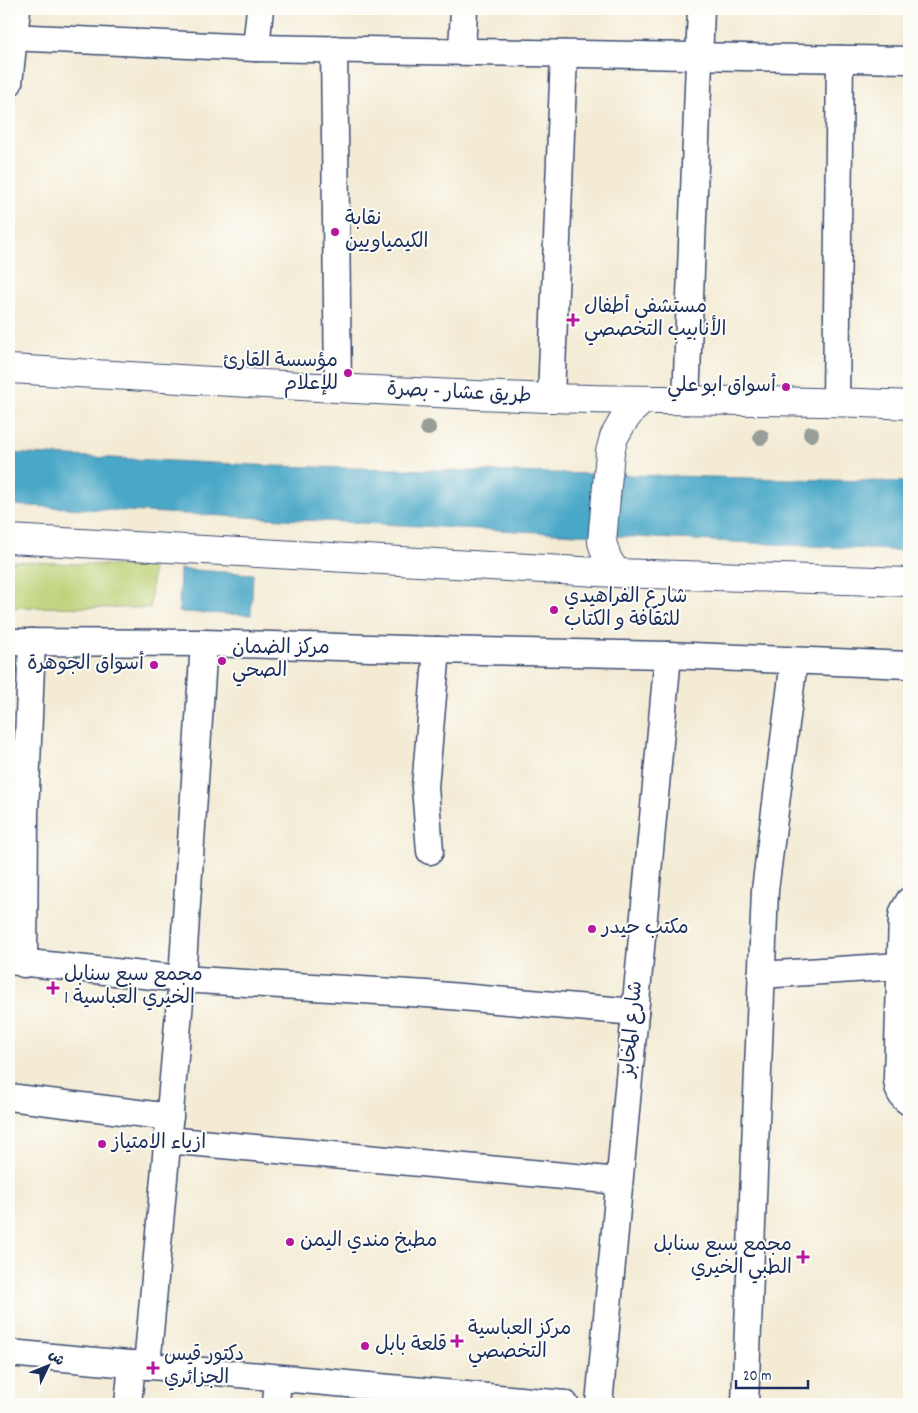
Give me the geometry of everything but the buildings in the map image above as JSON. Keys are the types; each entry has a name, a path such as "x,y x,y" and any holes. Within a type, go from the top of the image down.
{"main road":[{"name":"طريق عشار - بصرة","path":"9,369 552,398 686,401 836,401 909,405"},
{"path":"616,573 607,558 602,542 610,452 614,437 622,423 631,410 643,400"},
{"path":"9,539 616,573 909,582"}],"street":[{"path":"9,84 11,37 17,9"},
{"path":"256,48 260,9"},
{"path":"462,51 464,9"},
{"path":"686,401 701,9"},
{"path":"11,37 256,48 909,60"},
{"path":"334,49 338,388"},
{"path":"552,398 564,54"},
{"path":"836,401 840,59"},
{"path":"634,1012 426,994 182,979 16,963 20,642 204,642 668,655 909,665"},
{"path":"128,1404 139,1365 168,1129 182,979 204,642"},
{"path":"430,851 426,787 437,650"},
{"name":"شارع المخابز","path":"599,1404 668,655"},
{"path":"745,1404 764,890 794,661"},
{"path":"909,901 903,912 897,1085 900,1093 909,1102"},
{"path":"761,975 900,966"},
{"path":"9,1097 168,1129 619,1181"},
{"path":"9,1353 278,1378 421,1398 565,1404"},
{"path":"276,1404 278,1378"}],"green space":[{"path":"9,561 153,567 150,608 9,607"}],"water":[{"path":"9,453 274,466 909,482 909,551 9,505"},
{"path":"180,569 253,574 251,615 179,612"}],"place":[{"name":"نقابة الكيمياويين","path":"335,232"},
{"name":"مستشفى أطفال الأنابيب التخصصي","path":"573,320"},
{"name":"مؤسسة القارئ للإعلام","path":"348,373"},
{"name":"أسواق ابو علي","path":"786,387"},
{"name":"شارع الفراهيدي للثقافة و الكتاب","path":"554,610"},
{"name":"مركز الضمان الصحي","path":"222,661"},
{"name":"أسواق الجوهرة","path":"154,665"},
{"name":"مكتب حيدر","path":"592,929"},
{"name":"مجمع سبع سنابل الخيري العباسية 1","path":"53,988"},
{"name":"ازياء الامتياز","path":"102,1144"},
{"name":"مطبخ مندي اليمن","path":"290,1242"},
{"name":"مجمع سبع سنابل الطبي الخيري","path":"803,1257"},
{"name":"مركز العباسية التخصصي","path":"457,1341"},
{"name":"قلعة بابل","path":"365,1346"},
{"name":"دكتور قيس الجزائري","path":"153,1368"}]}
